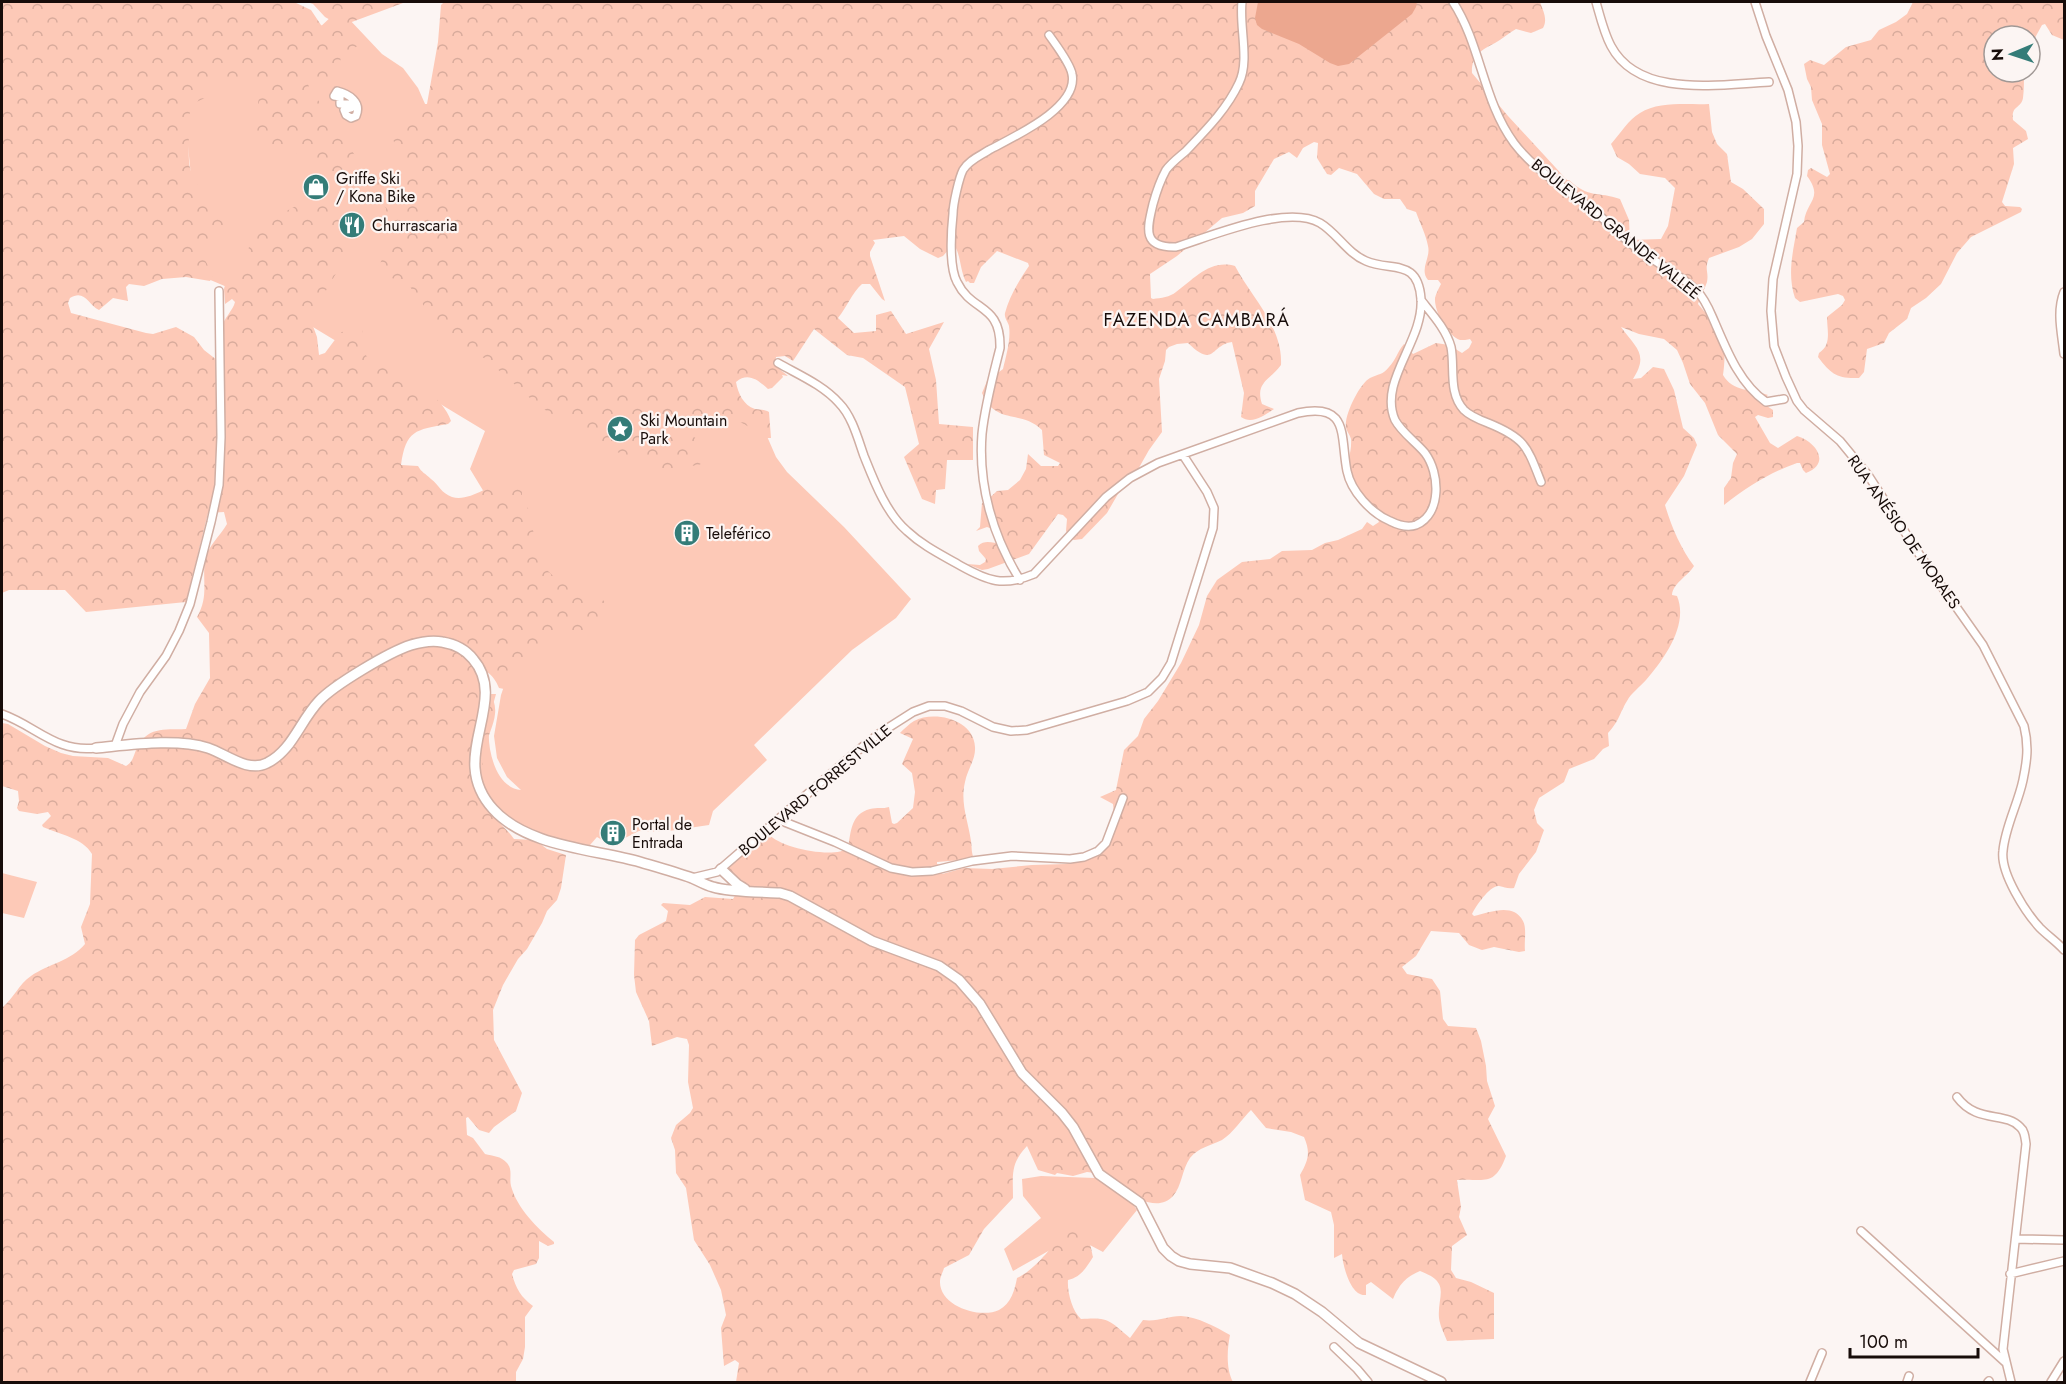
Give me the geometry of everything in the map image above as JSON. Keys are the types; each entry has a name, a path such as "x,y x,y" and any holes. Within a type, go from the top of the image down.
{"street":[{"path":"778,363 821,387 841,404 879,489 890,510 905,530 924,545 988,580 1004,582 1020,580 1034,574 1106,497 1130,478 1158,463 1298,413 1314,410 1327,412 1336,418 1342,428 1347,472 1353,486 1366,504 1383,518 1399,525 1414,526 1425,520 1433,508 1436,491 1433,468 1426,454 1398,425 1390,400 1393,384 1419,323 1422,300 1418,282 1412,273 1402,267 1363,260 1332,231 1319,222 1304,218 1287,217 1240,225 1176,247 1165,247 1154,243 1149,237 1147,228 1158,188 1167,169 1214,122 1241,80 1244,62 1242,2"},
{"name":"BOULEVARD GRANDE VALLEÉ","path":"1452,2 1464,20 1500,121 1515,144 1534,164 1594,210 1638,249 1698,292 1706,302 1730,357 1754,393 1766,402 1784,399"},
{"path":"1596,2 1611,46 1622,60 1645,77 1662,82 1695,86 1769,82"},
{"name":"RUA ANÉSIO DE MORAES","path":"1755,2 1788,90 1796,122 1798,146 1797,174 1773,279 1771,311 1774,346 1797,401 1839,441 1868,475 1983,645 2024,726 2028,739 2028,757 2019,797 2004,845 2004,865 2016,893 2039,927 2064,950"},
{"path":"1020,580 1007,559 995,532 981,462 982,433 1000,348 1000,335 997,323 990,314 964,293 956,282 952,265 952,213 963,170 972,160 1035,124 1067,98 1073,86 1072,72 1050,35"},
{"path":"335,92 343,93 355,101 358,111 356,116 351,118 346,115 344,110 351,108 351,105 340,104 339,97 334,96 335,92"},
{"path":"115,746 123,724 140,692 166,656 179,631 190,604 211,522 219,485 221,437 219,291"},
{"path":"2064,292 2061,300 2060,323 2064,354"},
{"path":"1422,300 1443,329 1451,347 1456,399 1464,411 1475,418 1508,431 1521,440 1530,452 1541,482"},
{"name":"BOULEVARD FORRESTVILLE","path":"719,870 880,733 913,712 929,706 945,706 961,711 993,727 1011,731 1027,730 1127,701 1148,692 1162,678 1171,663 1213,528 1214,508 1208,492 1183,455"},
{"path":"2,714 66,747 81,750 174,743 213,750 246,765 256,766 266,764 278,756 290,744 306,716 320,700 340,684 410,645 427,641 456,646 469,654 477,663 483,676 485,704 475,767 478,785 494,809 518,828 552,842 636,861 714,887 780,893 872,941 932,963 959,980 980,1004 1022,1073 1073,1127 1099,1174 1140,1203 1163,1248 1171,1256 1190,1264 1230,1268 1272,1283 1322,1312 1359,1343 1441,1383"},
{"path":"777,819 891,868 912,872 932,871 972,861 1012,856 1070,860 1098,852 1106,843 1123,798"},
{"path":"692,879 719,870"},
{"path":"714,887 719,870"},
{"path":"719,870 747,890"},
{"path":"1958,1097 1965,1107 1974,1112 2013,1122 2020,1126 2025,1134 2026,1144 2003,1349 2011,1383"},
{"path":"1861,1231 2005,1362"},
{"path":"2016,1239 2064,1240"},
{"path":"2010,1275 2064,1261"},
{"path":"1334,1347 1368,1383"},
{"path":"1810,1383 1822,1353"},
{"path":"2050,1383 2064,1361"}],"green space":[{"path":"2,2 294,2 311,10 321,25 329,30 347,31 360,39 358,46 342,53 338,68 330,79 321,85 312,80 308,84 357,160 362,180 360,188 341,186 332,181 291,148 274,148 259,140 255,129 260,87 258,82 252,79 212,81 207,97 190,105 189,147 189,162 193,177 225,225 228,234 220,244 203,247 205,260 213,275 210,281 186,277 162,279 144,286 129,284 126,287 128,301 113,298 99,310 79,295 70,298 68,303 71,313 153,334 176,327 194,337 204,350 222,364 224,354 222,329 235,302 232,299 225,304 224,289 226,281 244,267 251,239 271,219 296,206 326,205 336,215 342,228 345,258 310,318 317,337 319,355 325,353 340,333 362,322 364,326 362,346 366,356 374,363 400,373 426,390 441,404 451,421 448,424 420,430 409,438 401,465 418,466 452,497 470,496 506,483 514,485 522,491 522,500 532,514 530,521 542,564 553,576 575,590 607,602 602,620 596,628 586,632 568,631 541,642 534,648 525,665 510,678 504,689 499,688 487,672 485,674 495,708 482,768 483,792 487,806 514,839 535,840 547,849 566,855 557,900 547,911 527,949 518,959 503,985 493,1010 494,1040 522,1093 516,1111 489,1133 479,1130 468,1117 466,1118 467,1135 473,1138 485,1154 500,1158 507,1163 511,1186 518,1202 535,1224 554,1242 548,1246 539,1241 539,1258 536,1264 514,1270 512,1274 520,1292 533,1306 525,1317 525,1347 523,1359 516,1372 516,1382 2,1382 2,1008 31,976 73,954 85,944 81,927 90,904 92,854 77,840 43,827 42,825 51,816 48,812 37,814 19,811 17,808 18,791 2,786 2,723 8,724 61,753 108,758 126,766 140,742 151,733 186,729 195,704 210,678 209,633 197,617 204,596 206,556 227,524 224,512 208,513 186,602 86,612 65,590 9,590 2,593"},
{"path":"307,2 425,2 403,3 341,26 325,17 313,4"},
{"path":"444,2 1540,2 1545,18 1543,28 1531,33 1516,29 1485,48 1475,58 1472,73 1567,180 1582,190 1620,199 1629,220 1630,240 1661,239 1668,226 1675,188 1665,178 1640,174 1617,157 1611,144 1632,119 1648,109 1673,104 1709,104 1712,132 1717,144 1727,154 1731,182 1743,189 1764,209 1764,224 1752,239 1739,247 1709,258 1707,282 1698,304 1721,336 1724,353 1723,375 1737,387 1768,395 1762,400 1773,410 1773,417 1758,415 1755,417 1770,443 1778,448 1797,436 1804,439 1815,447 1819,458 1818,464 1806,473 1800,463 1777,471 1724,505 1724,488 1731,478 1737,454 1718,435 1705,403 1690,384 1677,350 1664,339 1639,334 1621,327 1639,352 1640,363 1633,379 1641,378 1653,367 1664,369 1674,390 1683,428 1694,438 1697,445 1684,476 1665,505 1677,537 1694,566 1673,591 1672,595 1677,596 1680,607 1677,630 1667,652 1629,698 1608,733 1609,746 1594,759 1569,769 1564,782 1539,798 1534,810 1537,823 1544,830 1536,852 1519,874 1514,888 1495,887 1480,901 1472,914 1474,916 1507,910 1519,915 1525,927 1525,951 1494,947 1482,950 1469,945 1459,933 1431,931 1416,956 1402,967 1407,974 1432,979 1440,991 1443,1019 1448,1026 1476,1028 1481,1041 1487,1081 1495,1106 1488,1119 1506,1156 1502,1166 1492,1177 1481,1180 1457,1180 1461,1207 1459,1217 1467,1235 1452,1246 1451,1270 1456,1278 1494,1293 1494,1339 1447,1341 1439,1318 1440,1285 1436,1280 1420,1271 1404,1282 1393,1299 1371,1282 1366,1285 1366,1295 1356,1291 1346,1273 1342,1254 1334,1258 1334,1225 1331,1212 1305,1200 1300,1175 1308,1157 1304,1137 1291,1132 1266,1128 1251,1110 1226,1137 1193,1154 1185,1167 1176,1192 1165,1202 1155,1203 1134,1197 1095,1173 1087,1172 1073,1176 1057,1173 1055,1175 1038,1170 1027,1146 1015,1164 1013,1198 984,1229 969,1255 944,1268 940,1278 941,1290 953,1304 982,1313 999,1310 1009,1300 1017,1278 1034,1266 1065,1233 1075,1227 1079,1228 1087,1237 1093,1257 1080,1274 1068,1280 1071,1301 1081,1319 1103,1319 1130,1338 1143,1320 1181,1316 1207,1323 1230,1335 1228,1359 1233,1382 736,1382 739,1363 735,1360 724,1366 721,1328 726,1315 721,1290 710,1265 694,1240 686,1188 676,1173 675,1150 671,1138 676,1125 693,1108 688,1082 689,1045 687,1039 677,1037 652,1046 649,1021 636,992 634,975 635,940 639,935 666,921 668,911 661,905 663,903 690,905 705,897 733,899 740,887 730,877 725,864 730,858 744,854 758,839 769,834 784,844 807,850 841,851 848,848 855,819 864,811 889,807 892,823 897,823 913,808 915,792 912,773 902,764 913,739 900,733 912,722 923,718 942,717 961,724 973,738 975,747 963,797 974,859 937,862 937,864 947,866 942,874 964,868 992,869 1066,864 1092,855 1105,840 1114,815 1113,804 1100,797 1116,790 1124,750 1138,736 1144,719 1181,663 1199,625 1207,596 1217,580 1242,562 1270,559 1282,551 1312,550 1362,529 1367,522 1373,526 1379,522 1364,496 1343,475 1351,444 1346,422 1354,400 1366,381 1387,370 1404,344 1413,354 1436,343 1449,345 1462,353 1469,348 1472,342 1470,339 1460,340 1455,337 1439,316 1435,298 1441,284 1438,280 1428,280 1426,276 1428,246 1416,212 1407,209 1400,199 1384,199 1374,194 1357,174 1339,168 1331,175 1327,174 1317,158 1318,143 1314,142 1303,148 1297,158 1289,152 1274,159 1255,191 1255,206 1243,213 1222,218 1177,256 1150,274 1151,298 1153,299 1174,294 1210,268 1218,265 1235,266 1272,325 1277,338 1281,365 1264,382 1260,391 1262,404 1274,409 1254,420 1241,417 1244,393 1232,342 1208,355 1197,351 1188,343 1169,347 1166,350 1159,379 1162,432 1132,480 1122,487 1107,513 1082,539 1074,540 1066,531 1067,519 1058,514 1029,554 982,570 967,564 980,565 985,562 986,559 978,546 986,542 1001,544 998,531 987,527 976,531 980,527 982,503 997,491 1008,490 1020,480 1026,469 1028,454 1041,466 1058,466 1060,463 1044,455 1042,430 1026,420 994,410 982,393 987,381 1003,369 1009,337 1009,326 1005,313 1012,295 1029,266 1028,263 997,251 981,267 974,283 970,283 966,282 955,246 938,258 920,249 904,236 873,240 875,243 870,256 885,301 870,284 862,284 838,318 854,333 876,331 876,315 891,311 906,334 944,322 929,349 936,380 939,424 973,427 973,460 947,460 945,489 936,490 935,504 922,499 904,457 919,444 905,387 863,358 847,355 814,329 793,361 785,356 776,357 777,366 788,376 782,375 783,377 772,388 768,389 749,377 736,382 747,405 769,412 771,438 766,438 746,425 725,416 705,417 696,422 687,433 704,446 707,453 704,462 684,467 679,473 664,471 617,452 540,407 486,359 457,342 427,310 405,280 390,278 376,285 372,284 391,240 389,241 386,208 364,185 371,174 390,195 402,201 407,165 396,148 391,133 410,104 427,104 438,42 441,5"},
{"path":"1913,2 2064,2 2064,40 2052,35 2045,24 1982,24 1982,84 2024,84 2023,98 2013,112 2013,120 2026,131 2028,139 2013,148 2014,164 2002,202 2005,206 2020,207 2021,212 1971,237 1957,253 1941,284 1911,308 1907,319 1889,333 1884,343 1867,349 1864,372 1859,378 1845,378 1827,368 1818,357 1827,342 1827,317 1842,305 1845,300 1843,296 1838,294 1800,302 1795,298 1791,280 1797,228 1804,222 1814,195 1812,184 1807,176 1808,170 1811,168 1827,177 1830,174 1822,145 1822,124 1812,100 1811,87 1804,64 1810,60 1824,65 1846,47 1871,40 1879,30 1907,14"},
{"name":"Ski Mountain Park","path":"333,15 348,18 382,54 403,68 418,88 429,113 710,398 766,434 776,457 787,472 844,527 911,599 896,618 852,650 754,745 767,760 713,811 709,825 662,832 639,831 619,841 602,840 597,837 590,845 556,840 539,833 507,815 494,802 485,788 479,765 490,694 496,694 489,724 492,757 505,783 521,790 507,777 497,758 494,736 501,695 510,669 521,553 470,469 485,431 293,315 201,276 185,116 195,71 318,29"},
{"path":"2,873 37,882 24,918 2,913"},
{"path":"1041,1176 1095,1178 1129,1199 1137,1210 1103,1252 1086,1243 1059,1245 1013,1271 1004,1249 1041,1218 1023,1196 1022,1179"}],"shaded area":[{"path":"1258,2 1417,2 1412,14 1349,64 1338,66 1299,44 1257,25 1255,18"}],"place":[{"name":"Griffe Ski / Kona Bike","path":"316,187"},
{"name":"Churrascaria","path":"352,225"},
{"name":"Ski Mountain Park","path":"620,429"},
{"name":"Teleférico","path":"687,533"},
{"name":"Portal de Entrada","path":"613,833"}],"district":[{"name":"FAZENDA CAMBARÁ","path":"1197,320"}]}
